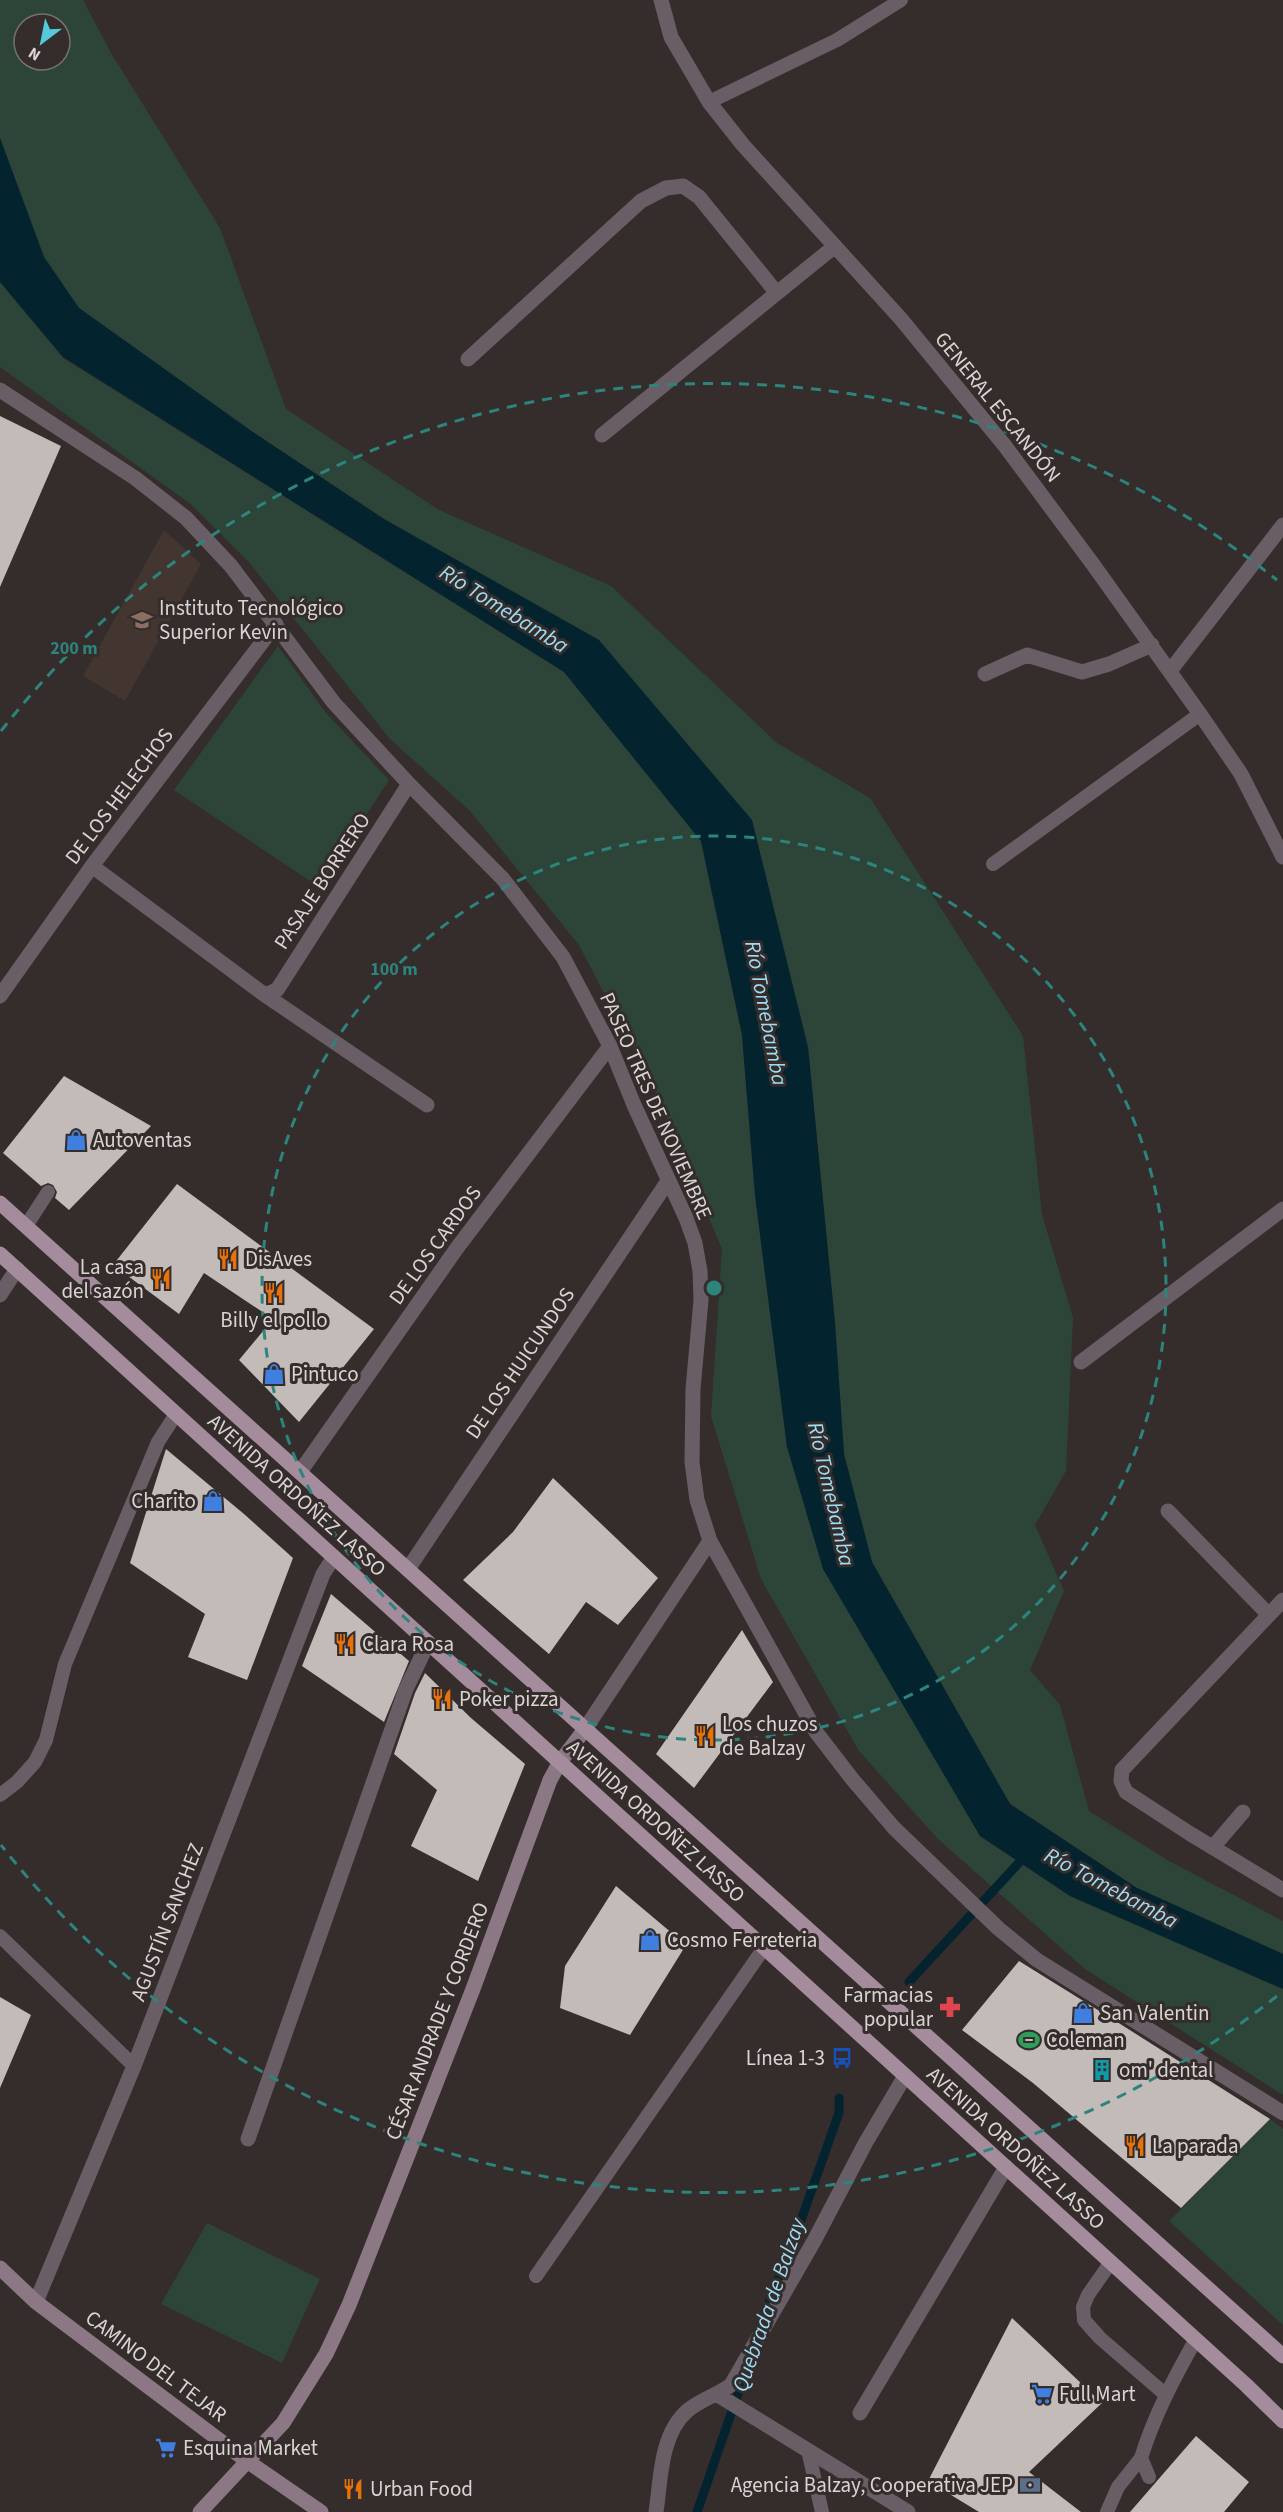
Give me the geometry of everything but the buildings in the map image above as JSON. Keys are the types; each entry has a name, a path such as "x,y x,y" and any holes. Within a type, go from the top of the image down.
{"main road":[{"name":"AVENIDA ORDOÑEZ LASSO","path":"0,1203 1283,2356"},
{"name":"AVENIDA ORDOÑEZ LASSO","path":"0,1254 1196,2339 1283,2421"}],"street":[{"name":"GENERAL ESCANDÓN","path":"661,0 671,37 709,102 743,145 901,319 1005,446 1200,714 1240,774 1283,857"},
{"path":"468,359 641,201 666,188 683,186 699,197 776,292"},
{"path":"602,435 835,246"},
{"name":"PASEO TRES DE NOVIEMBRE","path":"0,390 135,478 186,518 231,566 334,703 409,784 503,879 563,957 610,1046 695,1243 700,1271 701,1300 693,1389 692,1462 697,1500 710,1541 816,1732 853,1780 903,1837 977,1910 1037,1960 1283,2113"},
{"path":"1170,671 1283,525"},
{"name":"DE LOS HELECHOS","path":"0,996 92,867 276,624"},
{"path":"985,674 1027,655 1082,672 1109,664 1152,645"},
{"name":"PASAJE BORRERO","path":"265,995 277,990 409,784"},
{"path":"92,867 265,995 427,1105"},
{"name":"DE LOS CARDOS","path":"300,1472 457,1248 610,1046"},
{"name":"DE LOS HUICUNDOS","path":"408,1569 668,1181"},
{"path":"1081,1362 1283,1209"},
{"path":"0,1295 17,1269"},
{"path":"1168,1511 1269,1615"},
{"name":"CÉSAR ANDRADE Y CORDERO","path":"200,2512 283,2423 326,2354 349,2305 473,1989 539,1808 560,1762 585,1729 710,1541"},
{"name":"AGUSTÍN SANCHEZ","path":"36,2302 134,2066 323,1574 334,1557"},
{"path":"1283,1600 1122,1770 1121,1781 1126,1792 1283,1890"},
{"path":"248,2139 406,1689 428,1643"},
{"path":"1213,1847 1243,1812"},
{"path":"657,2512 665,2448 675,2427 687,2412 723,2398 814,2241 866,2142 905,2076"},
{"path":"860,2413 1006,2167"},
{"name":"CAMINO DEL TEJAR","path":"0,2268 36,2302 247,2461 321,2512"},
{"path":"723,2398 908,2512"}],"lane":[{"path":"709,102 837,40 901,0"},
{"path":"993,864 1200,714"},
{"path":"26,1226 48,1192"},
{"path":"0,1795 17,1782 34,1762 46,1740 65,1664 158,1442 176,1414"},
{"path":"0,1936 134,2066"},
{"path":"536,2276 764,1948"},
{"path":"1111,2262 1088,2295 1083,2307 1084,2320 1100,2338 1166,2395"},
{"path":"1107,2512 1118,2487 1141,2458 1166,2395 1196,2339"},
{"path":"808,2450 822,2512"},
{"path":"1141,2458 1149,2476"}],"shaded area":[{"name":"Instituto Tecnológico Superior Kevin","path":"164,530 201,564 125,701 83,676"}],"green space":[{"path":"0,0 83,0 111,53 220,228 286,409 439,510 611,586 777,743 870,798 1023,1036 1042,1215 1073,1317 1066,1471 1035,1525 1064,1591 1030,1670 1060,1705 1089,1811 1169,1861 1283,1921 1283,1954 1137,1888 1010,1804 872,1562 844,1454 835,1323 808,1047 599,640 384,519 250,430 79,308 44,257 0,138"},
{"path":"0,282 63,358 564,672 701,841 742,1035 755,1195 787,1447 980,1836 1070,1896 1283,1989 1283,2095 1085,1969 938,1839 859,1751 761,1579 711,1416 722,1249 654,1089 579,945 469,810 390,739 248,561 192,505 0,367"},
{"path":"278,646 326,713 389,780 319,887 174,790"},
{"path":"1270,2119 1283,2129 1283,2325 1169,2221"},
{"path":"207,2223 320,2279 282,2363 161,2304"}],"water":[{"name":"Río Tomebamba","path":"0,138 44,257 79,308 250,430 384,519 599,640 752,820 808,1047 835,1323 844,1454 872,1562 1010,1804 1137,1888 1283,1954 1283,1989 1070,1896 980,1836 823,1569 787,1447 755,1195 742,1035 701,841 564,672 63,357 0,282"}],"waterway":[{"name":"Quebrada de Balzay","path":"909,1982 1027,1854"},
{"name":"Quebrada de Balzay","path":"761,2322 795,2237 839,2113 839,2098"},
{"name":"Quebrada de Balzay","path":"697,2512 745,2369"}],"place":[{"name":"Instituto Tecnológico Superior Kevin","path":"142,620"},
{"name":"Autoventas","path":"76,1140"},
{"name":"DisAves","path":"228,1259"},
{"name":"La casa del sazón","path":"161,1279"},
{"name":"Billy el pollo","path":"274,1293"},
{"name":"Pintuco","path":"274,1374"},
{"name":"Charito","path":"213,1501"},
{"name":"Clara Rosa","path":"345,1644"},
{"name":"Poker pizza","path":"442,1699"},
{"name":"Los chuzos de Balzay","path":"705,1736"},
{"name":"Cosmo Ferreteria","path":"650,1940"},
{"name":"Farmacias popular","path":"950,2007"},
{"name":"San Valentin","path":"1083,2013"},
{"name":"Coleman","path":"1029,2040"},
{"name":"Línea 1-3","path":"842,2058"},
{"name":"om' dental","path":"1102,2070"},
{"name":"La parada","path":"1135,2146"},
{"name":"Full Mart","path":"1042,2394"},
{"name":"Esquina Market","path":"166,2448"},
{"name":"Agencia Balzay, Cooperativa JEP","path":"1030,2485"},
{"name":"Urban Food","path":"353,2489"}]}
